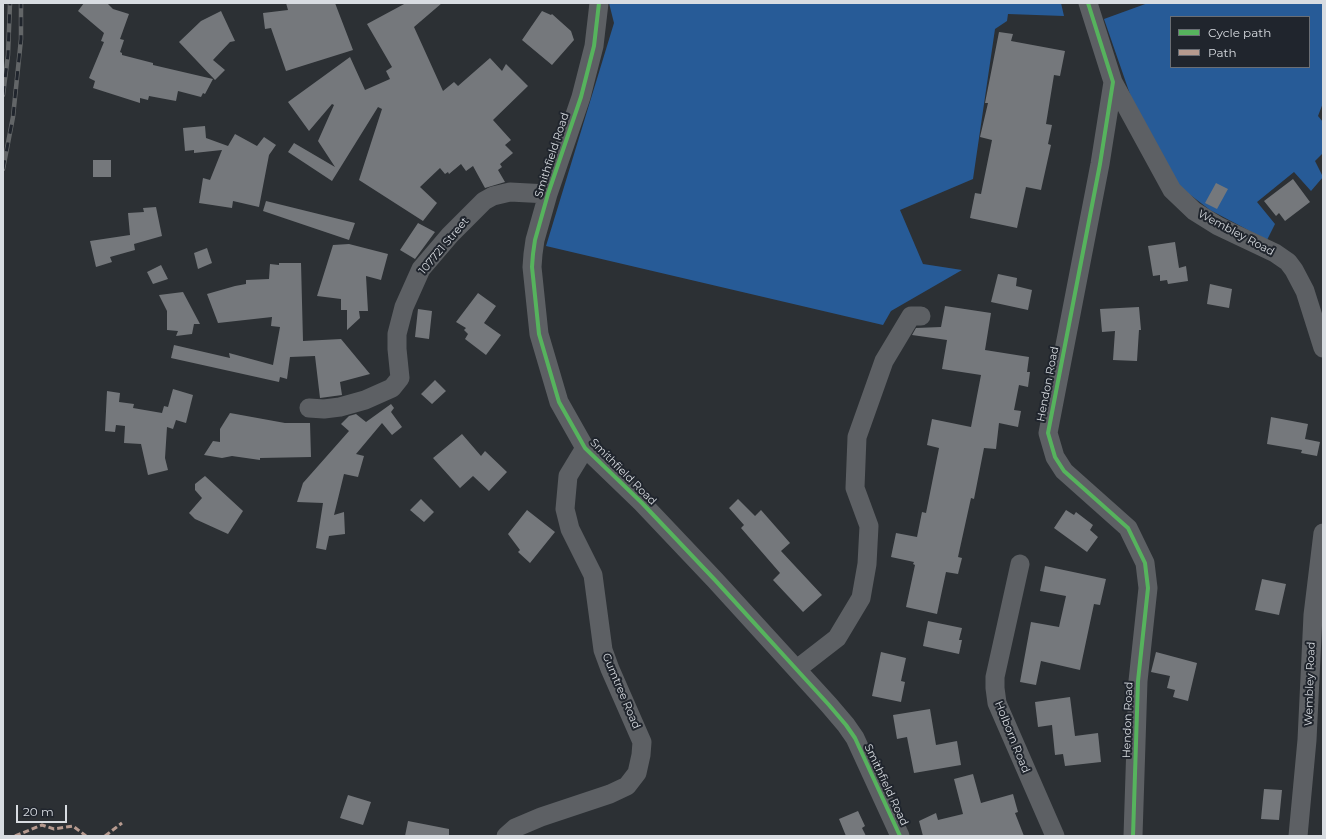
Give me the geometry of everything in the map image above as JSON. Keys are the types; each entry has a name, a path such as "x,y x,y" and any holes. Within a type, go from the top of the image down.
{"street":[{"name":"Smithfield Road","path":"599,3 594,46 580,97 534,240 532,267 538,327 559,402 585,448 647,509 830,705 855,738 900,836"},
{"name":"Hendon Road","path":"1088,3 1112,82 1100,164 1048,433 1054,457 1064,471 1128,528 1145,563 1148,588 1138,681 1133,836"},
{"name":"Wembley Road","path":"1112,82 1172,190 1194,211 1218,226 1275,253 1288,262 1305,291 1323,348"},
{"name":"107721 Street","path":"309,408 324,409 340,407 365,400 392,388 400,378 397,334 404,307 421,269 450,235 484,201 493,196 510,192 548,194"},
{"path":"797,669 837,638 861,598 867,564 869,526 855,488 857,437 884,361 911,316 921,316"},
{"name":"Gumtree Road","path":"506,836 515,828 541,816 610,794 627,786 637,774 641,755 642,742 603,650 593,575 570,529 565,509 568,476 585,448"},
{"name":"Wembley Road","path":"1298,836 1307,740 1313,615 1323,533"},
{"name":"Holborn Road","path":"1020,564 998,663 994,688 997,703 1055,836"}],"shaded area":[{"path":"609,3 1061,3 1064,16 1008,14 1007,21 995,29 973,179 900,210 923,264 962,270 891,311 883,325 546,246 614,23"},
{"path":"1148,3 1323,3 1323,103 1318,116 1323,122 1323,153 1315,161 1323,177 1311,191 1294,172 1257,202 1275,224 1267,240 1210,210 1180,187 1132,100 1104,19"}],"building":[{"path":"84,3 107,3 113,9 129,14 120,39 124,40 120,52 122,55 153,63 153,65 213,79 205,94 203,93 201,97 178,91 176,101 149,96 148,100 140,98 140,103 93,88 95,81 89,78 104,42 101,41 104,33 78,11"},
{"path":"286,3 335,3 353,50 286,71 271,28 265,29 263,13 288,10"},
{"path":"406,3 442,3 414,27 443,91 454,82 458,86 490,58 502,71 506,64 528,86 493,120 511,140 505,145 513,153 500,164 502,167 498,170 505,182 485,188 473,166 466,171 461,164 449,174 448,172 445,174 440,168 420,187 437,203 423,221 359,180 382,109 378,107 332,181 288,152 294,143 335,167 318,141 334,105 332,104 309,131 288,102 350,57 365,90 390,79 386,71 392,67 367,24"},
{"path":"221,11 235,41 230,42 213,60 225,70 215,80 179,42 201,21"},
{"path":"542,11 551,15 552,14 571,31 574,40 552,65 522,40"},
{"path":"999,32 1013,34 1011,41 1065,51 1060,76 1054,75 1046,124 1052,125 1048,144 1051,145 1041,190 1026,187 1017,228 970,218 975,193 981,194 992,140 980,137 988,103 985,103"},
{"path":"205,126 206,138 228,146 235,134 257,146 264,137 276,145 269,155 259,207 233,201 232,208 199,203 203,178 210,180 222,150 194,153 194,150 185,151 183,128"},
{"path":"93,160 111,160 111,177 93,177"},
{"path":"1293,179 1310,202 1285,221 1279,213 1276,216 1264,201"},
{"path":"1216,183 1228,189 1217,209 1205,203"},
{"path":"266,201 355,223 349,240 263,211"},
{"path":"156,207 162,236 134,244 135,250 110,257 112,262 96,267 90,241 130,235 128,213 144,212 143,208"},
{"path":"418,223 435,232 415,259 400,250"},
{"path":"1175,242 1179,268 1186,266 1188,281 1168,284 1167,280 1160,281 1160,275 1153,276 1148,246"},
{"path":"349,244 388,254 381,280 366,276 368,311 359,311 360,318 347,330 347,310 341,310 341,299 317,296 333,245"},
{"path":"207,248 212,263 198,269 194,253"},
{"path":"279,263 301,263 303,341 341,339 370,374 340,382 342,395 320,398 315,356 290,357 287,379 280,377 279,382 171,358 174,345 230,358 229,353 273,365 280,327 271,326 272,317 218,323 207,294 246,284 246,280 269,279 270,264 279,265"},
{"path":"161,265 168,279 153,284 147,272"},
{"path":"998,274 1017,278 1016,286 1032,290 1028,310 991,302"},
{"path":"1210,284 1232,289 1229,308 1207,304"},
{"path":"183,292 200,324 194,324 192,334 176,336 178,331 167,330 167,311 159,295"},
{"path":"478,293 496,306 484,323 501,335 486,355 465,339 468,334 464,330 466,328 456,322"},
{"path":"945,306 991,313 985,350 1029,357 1027,372 1030,372 1028,387 1019,385 1014,410 1021,411 1018,427 999,423 996,449 984,448 974,499 971,498 958,557 962,558 958,574 946,572 937,614 906,607 915,565 913,564 914,562 891,557 896,533 917,537 922,512 926,513 939,448 927,445 932,419 971,427 981,375 942,369 947,340 912,335 916,328 941,327"},
{"path":"1139,307 1141,330 1139,330 1137,361 1113,360 1115,331 1102,332 1100,309"},
{"path":"418,309 432,311 429,339 415,337"},
{"path":"435,380 446,391 432,404 421,394"},
{"path":"173,389 193,395 186,423 176,420 173,429 167,427 165,458 168,470 148,475 141,444 124,443 125,426 116,425 115,432 105,431 107,391 120,393 119,402 134,404 133,408 162,413 164,406 168,407"},
{"path":"391,404 394,408 391,412 402,427 392,435 382,423 356,454 364,456 358,477 344,474 334,515 344,512 345,534 329,536 326,550 316,548 323,503 297,502 303,483 349,431 341,424 349,416 356,414 366,422"},
{"path":"230,413 285,423 310,423 311,457 260,458 260,460 232,456 222,458 204,455 213,441 220,442 220,429"},
{"path":"1271,417 1308,424 1305,439 1320,442 1317,456 1301,453 1302,450 1267,444"},
{"path":"462,434 481,456 485,451 507,472 489,491 473,476 460,488 433,458"},
{"path":"205,476 243,511 228,534 195,519 189,513 202,498 195,490 195,484"},
{"path":"421,499 434,512 424,522 410,510"},
{"path":"738,499 755,516 761,510 790,543 781,551 822,595 803,612 773,580 780,573 741,528 744,525 729,508"},
{"path":"527,510 555,532 530,563 518,552 520,550 508,534"},
{"path":"1066,510 1074,515 1076,512 1093,525 1090,530 1098,537 1087,552 1054,528"},
{"path":"1045,566 1106,579 1100,605 1094,604 1080,670 1041,661 1036,685 1020,682 1031,622 1059,627 1066,596 1040,591"},
{"path":"1262,579 1286,584 1279,615 1255,610"},
{"path":"928,621 962,628 959,640 962,640 959,654 923,646"},
{"path":"881,652 906,658 901,681 905,682 901,702 872,696"},
{"path":"1156,652 1197,663 1188,701 1173,697 1175,690 1167,688 1170,676 1151,672"},
{"path":"1070,697 1075,736 1098,733 1101,762 1065,766 1063,754 1055,755 1052,725 1038,727 1035,702"},
{"path":"930,709 936,745 957,741 961,765 914,773 907,737 897,739 893,715"},
{"path":"973,774 981,803 1013,794 1018,812 1015,813 1024,836 923,836 919,821 936,813 938,820 963,814 954,779"},
{"path":"1264,789 1282,790 1279,820 1261,819"},
{"path":"348,795 371,802 363,825 340,818"},
{"path":"858,811 865,826 862,828 866,836 846,836 839,819"},
{"path":"408,821 449,829 449,836 405,836"}],"railway":[{"path":"3,95 8,55 10,3"},
{"path":"3,169 13,117 21,39 21,3"}],"marked path":[{"path":"105,836 122,823"},
{"path":"15,836 42,825 54,829 73,826 86,836"}],"cycle path":[{"path":"599,3 594,46 581,97 548,194 535,240 533,254 532,267 539,334 559,402 585,448 642,503 715,580 846,725 855,738 900,836"},
{"path":"1088,3 1113,82 1100,164 1048,433 1055,457 1064,471 1128,528 1145,563 1148,588 1138,681 1133,836"}]}
